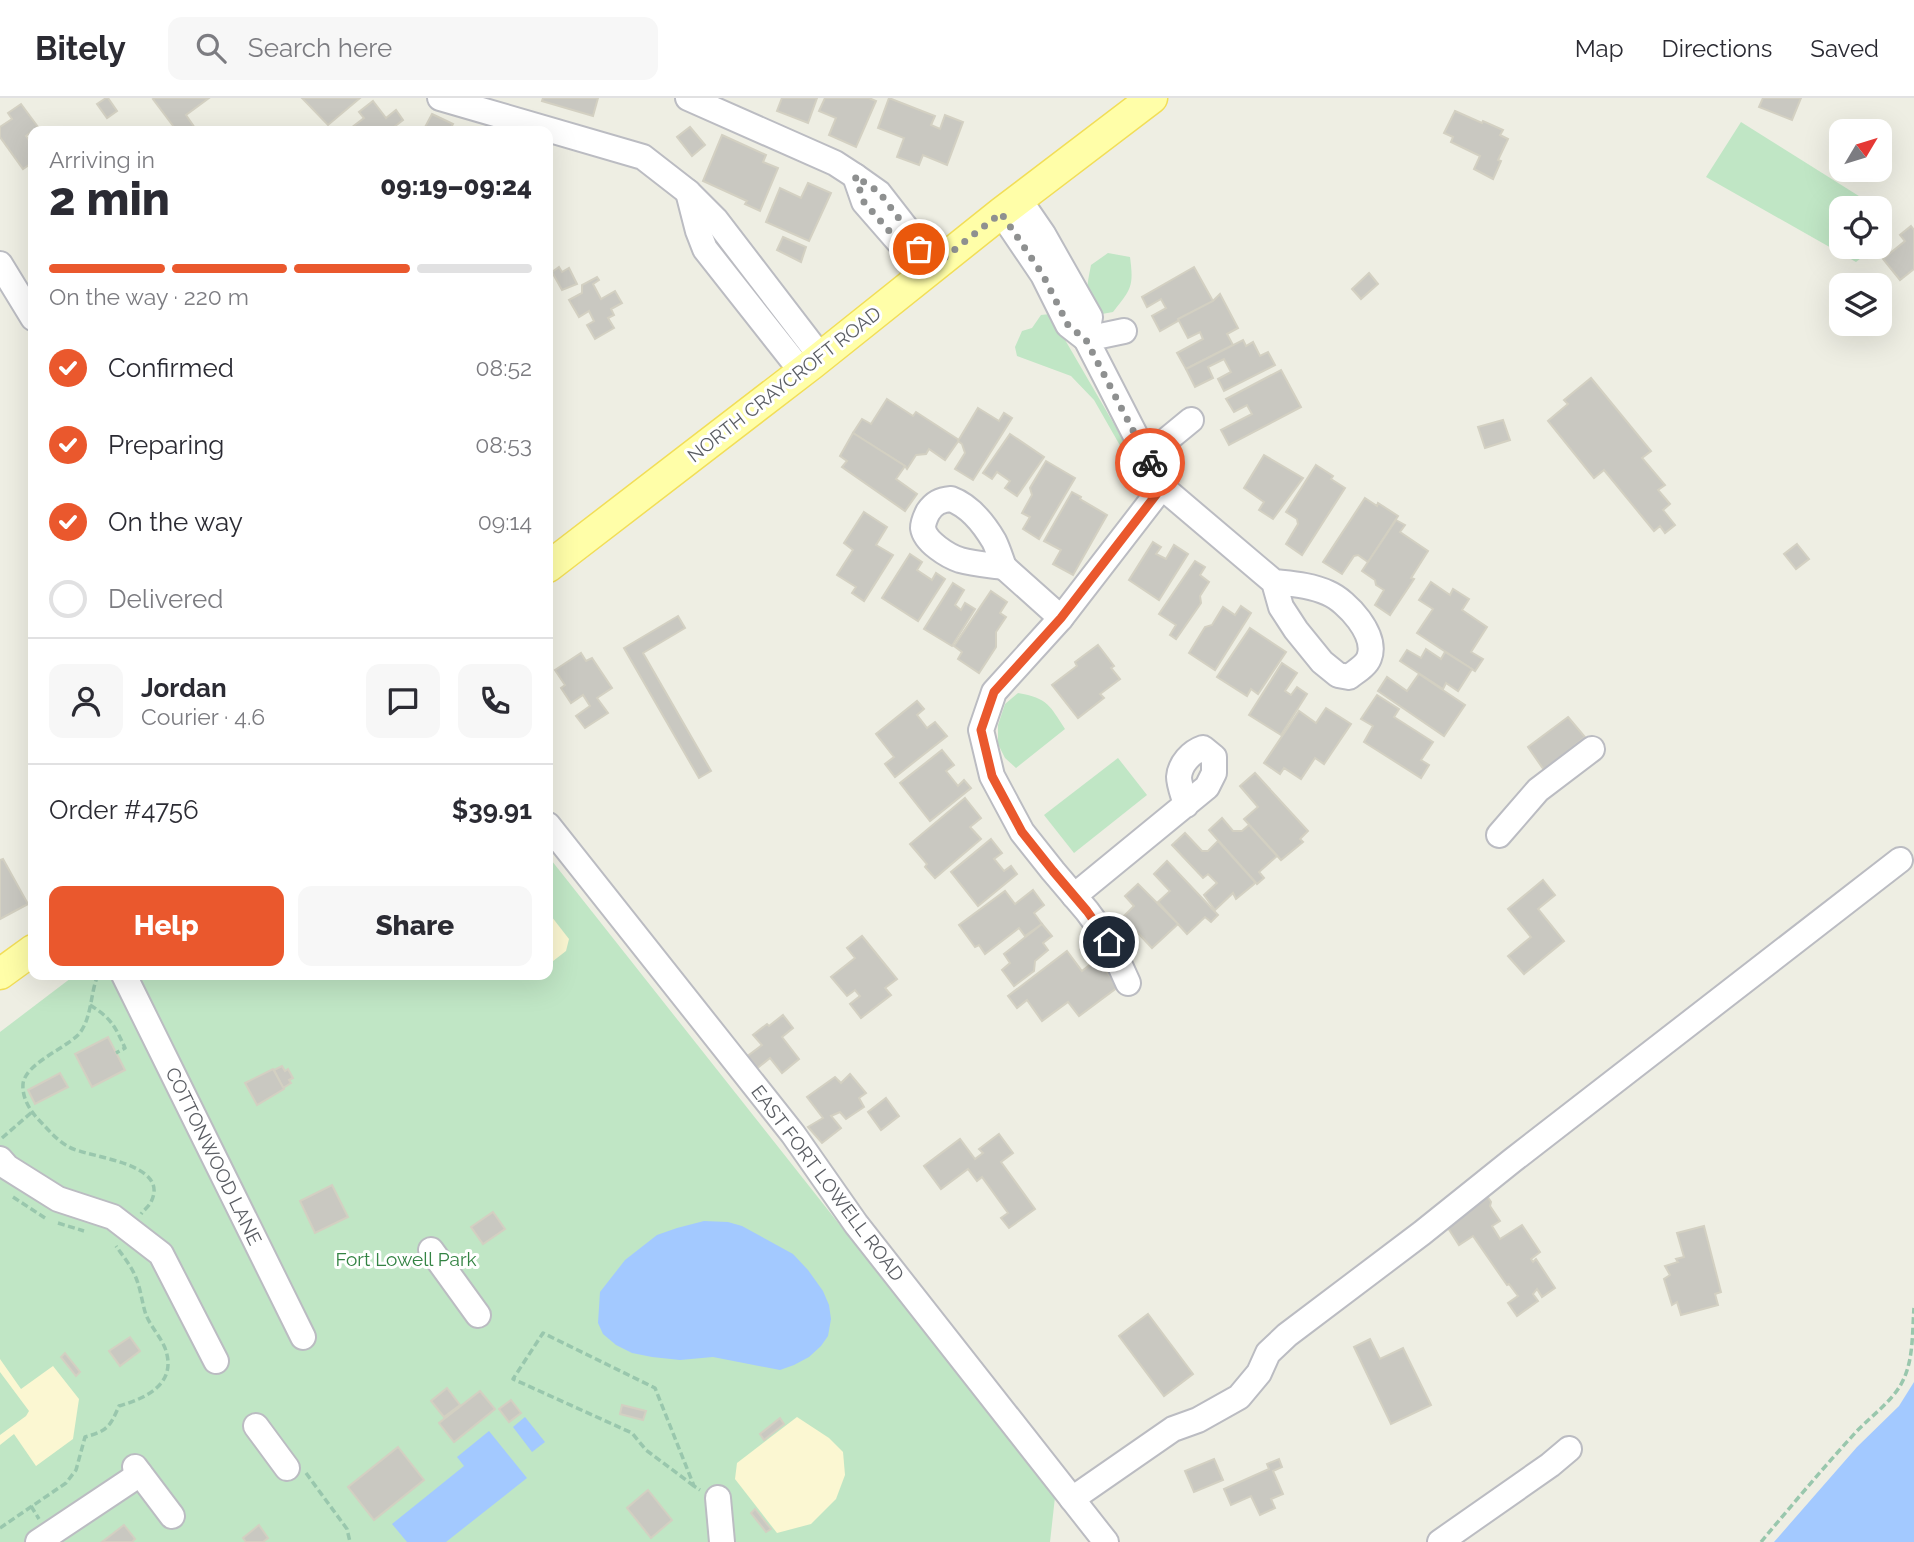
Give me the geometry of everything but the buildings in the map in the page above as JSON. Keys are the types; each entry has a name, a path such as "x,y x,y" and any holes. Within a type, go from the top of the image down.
{"main road":[{"name":"NORTH CRAYCROFT ROAD","path":"553,563 1152,98"},
{"path":"0,974 28,954"}],"street":[{"path":"440,98 536,126"},
{"path":"688,98 835,163 879,192 907,229 930,269"},
{"path":"553,131 643,157 688,192 705,249 811,364"},
{"path":"1010,206 1068,325 1086,340 1162,487 1274,582"},
{"path":"0,257 28,292"},
{"path":"0,264 28,310"},
{"path":"1086,340 1124,331"},
{"path":"1146,457 1191,420"},
{"path":"1128,983 1109,942 1022,832 992,776 981,730 994,692 1061,618 1162,487"},
{"path":"1004,567 1061,618"},
{"path":"1499,835 1538,790 1592,749"},
{"path":"1074,896 1186,805"},
{"name":"EAST FORT LOWELL ROAD","path":"553,831 793,1134 856,1224 1106,1542"},
{"path":"1072,1499 1173,1429 1198,1420 1238,1397 1259,1373 1268,1353 1287,1335 1900,860"},
{"name":"COTTONWOOD LANE","path":"126,980 303,1337"},
{"path":"0,1158 7,1167 58,1199 113,1217 161,1254 216,1361"},
{"path":"431,1250 478,1315"},
{"path":"256,1426 295,1469"},
{"path":"1440,1542 1569,1449"},
{"path":"38,1542 138,1471 172,1516"},
{"path":"718,1498 722,1542"}],"path":[{"path":"0,1528 66,1483 76,1470 85,1437 108,1428 119,1406 154,1391 163,1381 169,1367 165,1350 148,1319 136,1278 115,1245 152,1200 153,1183 136,1168 107,1157 70,1148 32,1112 24,1096 23,1082 28,1072 77,1036 85,1025 97,980"},
{"path":"90,1004 114,1024 125,1048 116,1053"},
{"path":"0,1139 32,1112"},
{"path":"4,1191 47,1219"},
{"path":"57,1222 86,1232"},
{"path":"1762,1542 1834,1456 1858,1429 1883,1407 1900,1385 1911,1359 1914,1308"},
{"path":"694,1486 655,1388 543,1333 513,1379 632,1433 646,1450 694,1486 718,1498"},
{"path":"295,1469 348,1529 350,1542"}],"green space":[{"path":"1741,122 1829,177 1829,182 1837,182 1859,196 1829,196 1829,247 1706,177"},
{"path":"1108,253 1130,257 1132,275 1130,287 1113,312 1102,314 1089,297 1088,281 1091,265"},
{"path":"1050,314 1132,455 1133,489 1127,487 1126,456 1094,400 1071,376 1017,356 1015,347 1022,331 1032,328 1041,315"},
{"path":"1018,693 1047,704 1065,729 1016,768 1005,758 998,744 998,725 1005,704"},
{"path":"1118,758 1147,795 1074,853 1044,815"},
{"name":"Fort Lowell Park","path":"553,862 1055,1497 1050,1542 0,1542 0,1032 68,980 553,980"}],"sand":[{"path":"553,918 569,939 566,951 553,961"},
{"path":"0,1359 21,1389 53,1366 79,1399 73,1439 36,1466 14,1434 0,1445 0,1435 29,1411 0,1372"},
{"path":"797,1417 829,1438 843,1452 845,1475 836,1499 811,1524 777,1533 735,1479 737,1463"}],"water":[{"path":"704,1221 728,1222 742,1226 793,1254 808,1270 823,1291 831,1319 828,1336 809,1357 780,1370 713,1357 680,1360 652,1357 632,1353 603,1334 598,1323 600,1292 625,1260 657,1235"},
{"path":"1914,1382 1914,1542 1774,1542 1857,1447 1899,1406"},
{"path":"525,1417 545,1442 532,1452 513,1427"},
{"path":"489,1431 527,1478 446,1542 407,1542 392,1524 464,1466 457,1457"}],"way so far":[{"path":"919,249 879,192 855,176 864,202 898,241 930,269 1001,213 1043,275 1068,325 1086,340 1150,463"}],"route":[{"path":"1109,942 1022,832 992,776 981,730 994,692 1061,618 1162,487 1150,463"}]}
